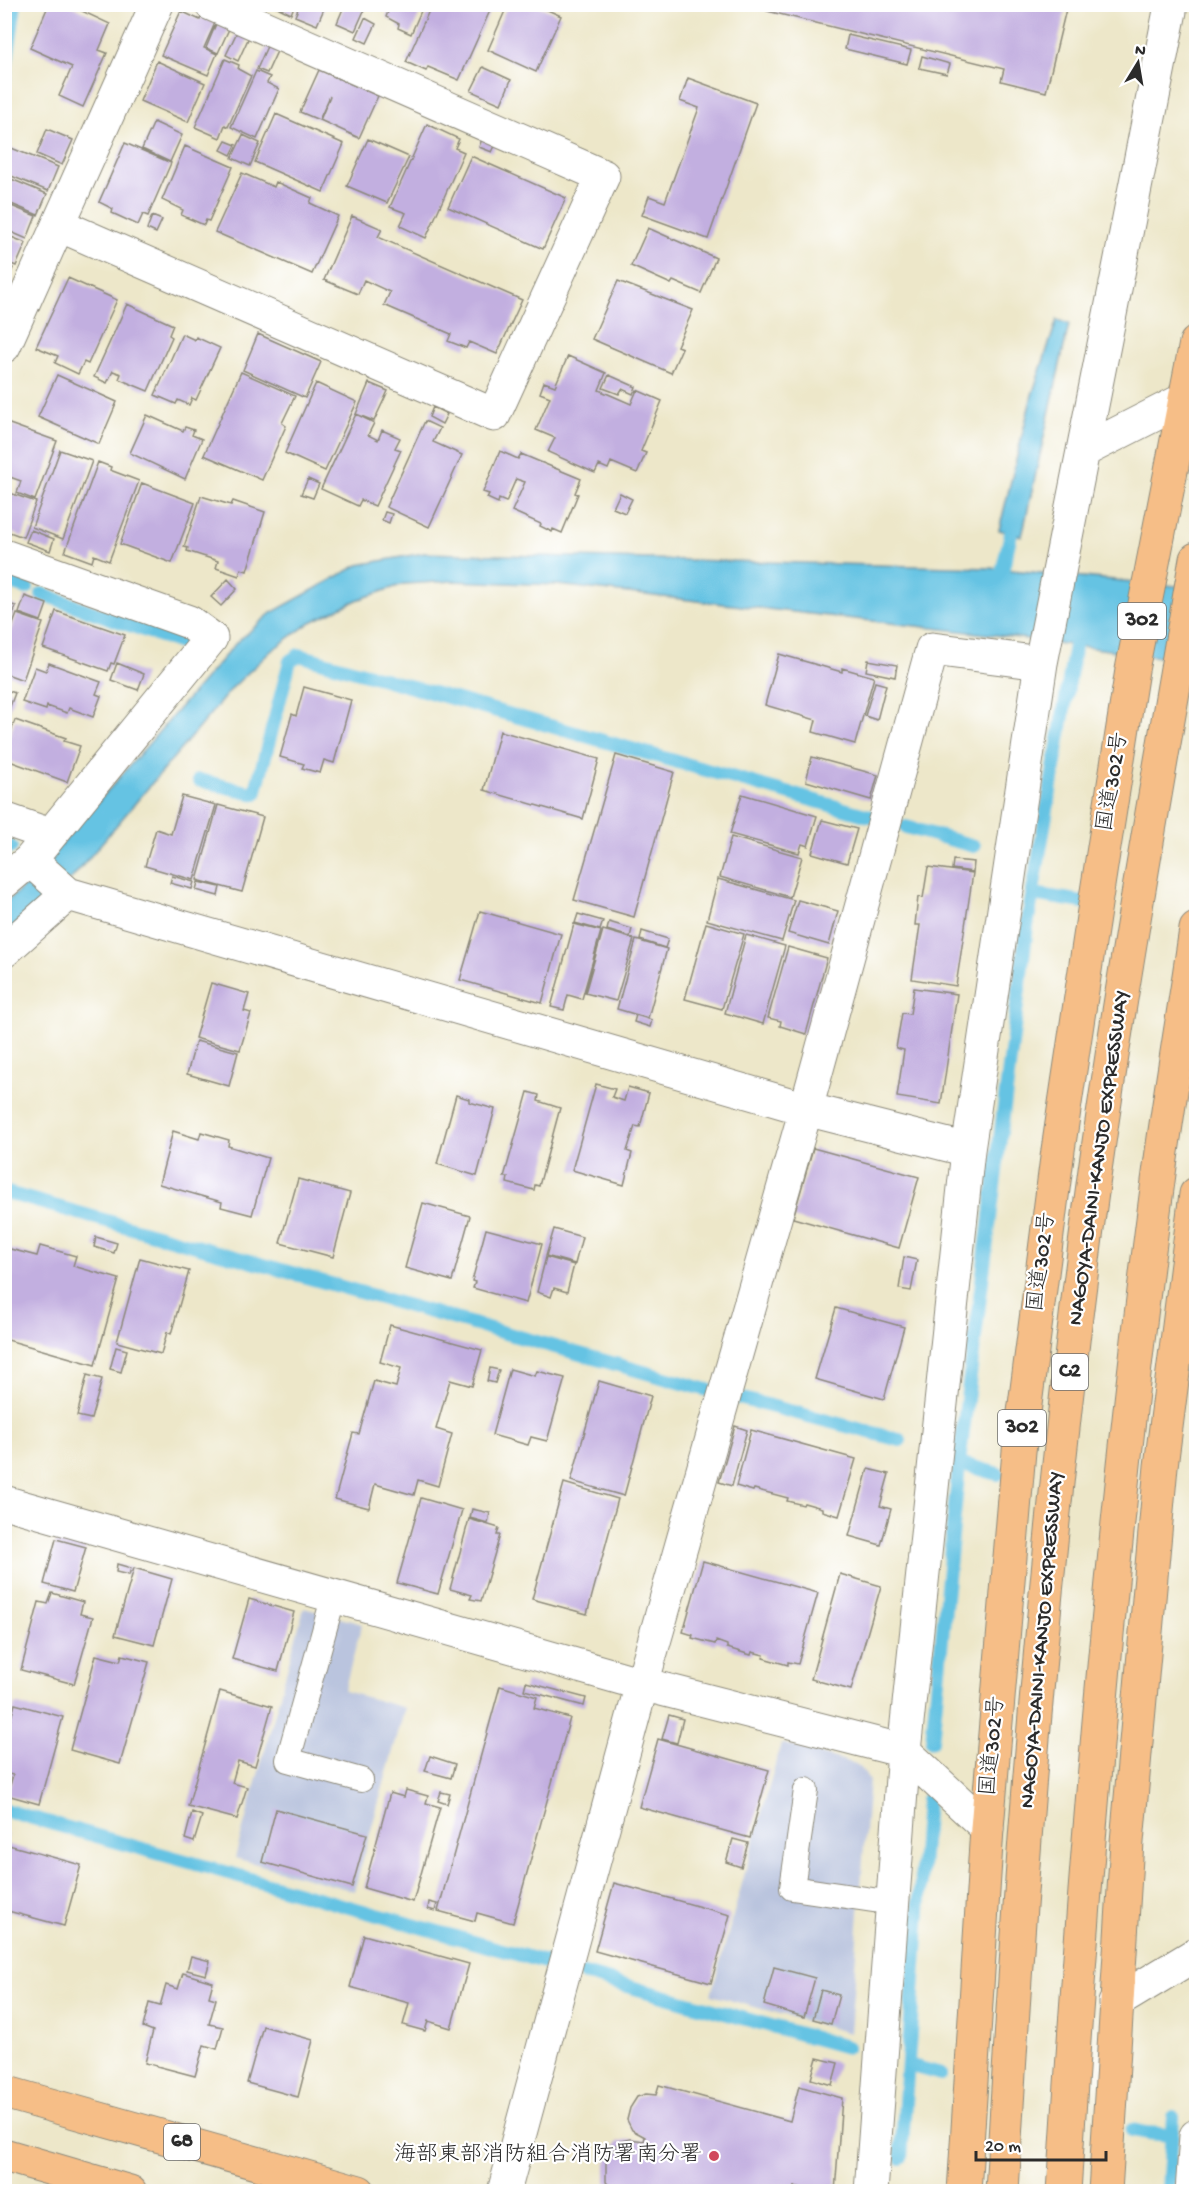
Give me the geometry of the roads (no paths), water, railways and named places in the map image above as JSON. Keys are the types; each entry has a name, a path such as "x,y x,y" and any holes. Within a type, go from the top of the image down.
{"main road":[{"name":"国道302号","path":"964,2192 987,1828 1020,1440 1058,1150 1132,670 1197,343"},
{"name":"NAGOYA-DAINI-KANJO EXPRESSWAY","path":"1002,2192 1012,2021 1034,1738 1062,1441 1095,1170 1142,868 1197,559"},
{"path":"1064,2192 1096,1741 1126,1449 1158,1180 1197,929"},
{"path":"1105,2192 1115,2003 1127,1842 1160,1478 1197,1194"},
{"name":"68","path":"4,2092 359,2192"},
{"path":"4,2156 130,2192"}],"street":[{"path":"4,346 157,4"},
{"path":"58,225 494,415 603,176 211,4"},
{"path":"871,2192 904,1751 968,1150 1041,663 1170,11"},
{"path":"1083,451 1185,399"},
{"path":"4,556 189,622 212,638 39,854 4,882"},
{"path":"504,2192 642,1684 806,1109 932,649 1041,663"},
{"path":"4,819 39,854 67,892 806,1109 968,1150"},
{"path":"4,951 67,892"},
{"path":"4,1502 642,1684 904,1751 987,1828"},
{"path":"1115,2003 1197,1954"},
{"path":"1192,2192 1197,2136"}],"lane":[{"path":"334,1595 288,1760 361,1780"},
{"path":"806,1790 792,1888 892,1903"}],"water":[{"path":"1057,320 1069,324 1022,536 999,530 1032,395"},
{"path":"424,553 990,568 1196,588 1196,662 1012,637 558,585 453,581 404,584 357,600 311,622 271,651 233,687 73,877 5,938 5,903 27,884 236,643 271,613 358,565"}],"waterway":[{"path":"4,80 15,4"},
{"path":"999,585 1015,516"},
{"path":"11,583 27,588"},
{"path":"42,594 180,643"},
{"path":"932,1741 960,1455 1027,926 1078,628"},
{"path":"199,780 255,794 290,661 299,655 869,816"},
{"path":"906,827 974,846"},
{"path":"4,844 11,847"},
{"path":"1033,894 1083,902"},
{"path":"4,1192 711,1391"},
{"path":"739,1398 900,1440"},
{"path":"959,1463 998,1474"},
{"path":"901,2158 927,1800"},
{"path":"4,1810 545,1962"},
{"path":"584,1974 847,2047"},
{"path":"908,2065 941,2074"},
{"path":"1168,2192 1173,2117"},
{"path":"1132,2130 1172,2135"}],"place":[{"name":"海部東部消防組合消防署南分署","path":"714,2156"}]}
